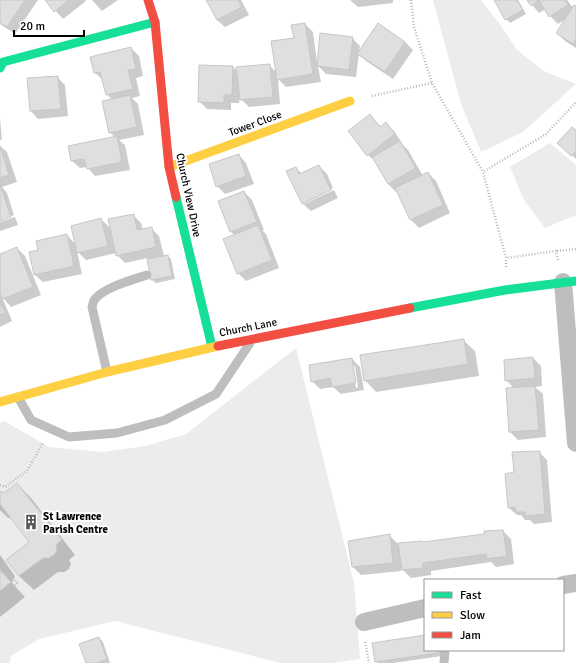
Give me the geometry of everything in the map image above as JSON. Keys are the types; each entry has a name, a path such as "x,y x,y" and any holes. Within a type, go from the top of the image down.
{"street":[{"name":"Church View Drive","path":"148,0 155,22 169,166 212,347"},
{"path":"0,68 3,62 155,22"},
{"name":"Tower Close","path":"169,166 350,101"},
{"path":"569,281 576,443"},
{"name":"Church Lane","path":"0,402 107,372 253,338 505,290 569,281"},
{"path":"564,585 576,583"},
{"path":"364,622 424,608"}],"lane":[{"path":"107,372 92,307 94,300 100,294 147,275"},
{"path":"18,397 31,420 69,437 117,433 165,420 216,394 253,338"},
{"path":"444,651 444,663"}],"path":[{"path":"411,0 414,27 432,83 483,172 506,258 576,249"},
{"path":"350,101 432,83"},
{"path":"483,172 546,134 576,102"},
{"path":"556,251 569,281"},
{"path":"0,485 5,487 27,471 51,429"},
{"path":"0,596 17,583 14,580"}],"shaded area":[{"path":"433,0 481,0 517,50 545,72 576,84 523,132 481,152 461,104"},
{"path":"550,143 576,165 576,216 545,228 524,200 510,167"},
{"path":"296,348 354,583 360,659 332,663 281,663 115,621 39,639 11,656 10,663 0,663 0,423 4,421 49,447 102,452 146,446 186,434"}],"building":[{"path":"0,0 25,0 7,27 0,23"},
{"path":"45,0 69,0 54,12"},
{"path":"206,0 238,0 242,7 217,20"},
{"path":"494,0 517,0 523,10 505,20"},
{"path":"527,0 539,0 531,6"},
{"path":"539,0 565,0 568,5 549,17"},
{"path":"574,5 576,6 576,38 573,44 556,33"},
{"path":"305,23 313,74 277,80 271,41 294,38 291,25"},
{"path":"378,23 405,42 385,72 357,54"},
{"path":"320,33 353,37 349,70 317,66"},
{"path":"131,47 136,69 128,70 133,89 106,95 100,72 94,73 90,57"},
{"path":"270,64 273,97 240,100 236,67"},
{"path":"199,65 233,66 232,95 224,95 224,103 198,102"},
{"path":"58,76 61,109 30,111 27,78"},
{"path":"130,95 137,127 109,133 102,101"},
{"path":"370,114 380,127 386,122 395,134 367,156 348,131"},
{"path":"572,127 576,130 576,151 571,156 557,143"},
{"path":"117,136 122,162 87,169 84,159 71,161 68,146"},
{"path":"400,141 416,168 388,184 372,157"},
{"path":"0,146 9,175 0,178"},
{"path":"239,154 246,176 216,187 209,164"},
{"path":"319,165 331,190 302,204 286,171 296,167 299,174"},
{"path":"428,172 443,205 410,220 395,188"},
{"path":"0,185 11,217 0,221"},
{"path":"244,191 257,222 230,232 218,201"},
{"path":"134,214 137,230 152,227 156,247 116,256 108,219"},
{"path":"101,218 108,246 77,253 71,226"},
{"path":"258,225 272,260 237,274 223,239"},
{"path":"67,234 74,266 34,275 29,252 38,250 36,241"},
{"path":"17,247 33,287 2,299 0,293 0,254"},
{"path":"168,255 172,276 151,280 147,259"},
{"path":"0,302 5,313 0,315"},
{"path":"464,339 468,364 364,381 360,355"},
{"path":"533,357 535,378 505,381 504,360"},
{"path":"352,358 356,383 332,387 330,378 311,382 309,365"},
{"path":"535,386 539,430 509,432 506,388"},
{"path":"540,451 545,514 525,516 525,512 516,512 515,507 508,508 505,474 514,472 512,452"},
{"name":"St Lawrence Parish Centre","path":"17,483 62,540 56,545 57,549 55,554 49,558 43,558 19,576 6,560 29,542 0,504 0,491 4,493"},
{"path":"503,530 507,556 487,559 486,554 423,563 423,568 402,570 398,543 423,542 484,534 484,531"},
{"path":"390,534 393,563 352,567 348,541"},
{"path":"0,570 11,582 0,591"},
{"path":"424,635 424,651 438,651 438,653 375,662 372,643"},
{"path":"99,637 107,659 97,663 86,663 79,644"}],"traffic: fast":[{"path":"0,68 3,62 155,22"},
{"path":"176,197 212,347"},
{"path":"410,308 505,290 576,281"}],"traffic: slow":[{"path":"169,167 350,101"},
{"path":"0,402 107,372 218,346"}],"traffic: jam":[{"path":"148,0 155,22 169,167 176,197"},
{"path":"218,346 410,308"}],"place":[{"name":"St Lawrence Parish Centre","path":"31,522"}]}
